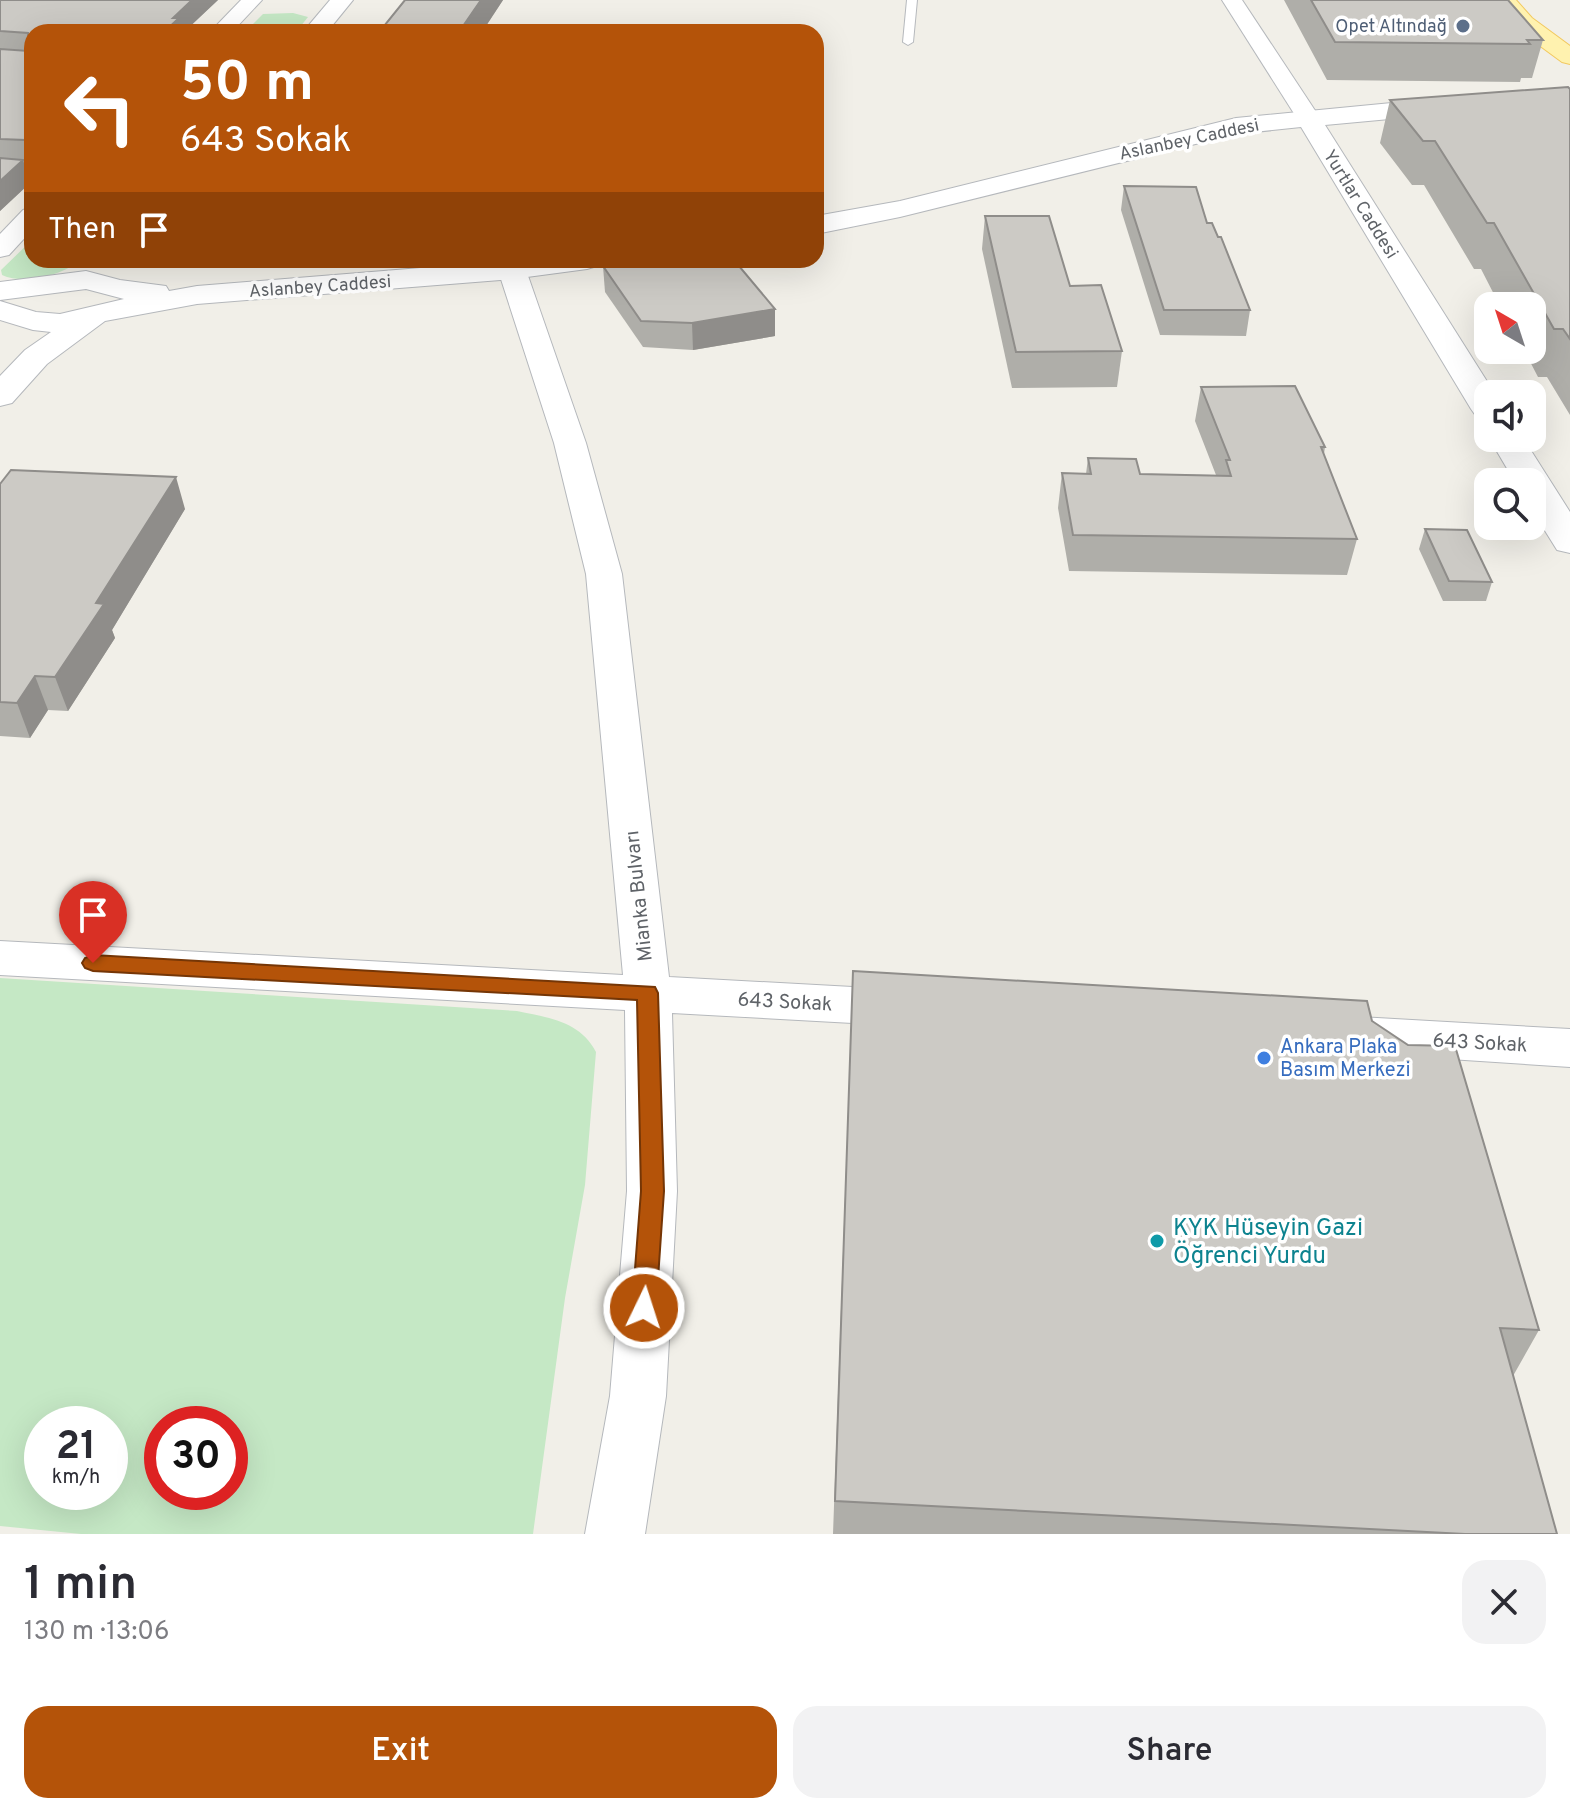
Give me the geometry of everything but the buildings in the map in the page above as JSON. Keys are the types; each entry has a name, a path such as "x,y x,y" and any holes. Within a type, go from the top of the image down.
{"main road":[{"path":"1504,0 1524,23 1570,57"},
{"path":"1531,0 1570,46"}],"street":[{"path":"226,24 245,0"},
{"path":"322,24 342,0"},
{"name":"Yurtlar Caddesi","path":"1232,0 1474,386"},
{"name":"Aslanbey Caddesi","path":"824,223 900,209 1236,126 1433,107 1570,100"},
{"path":"0,171 24,172"},
{"path":"0,249 24,224"},
{"path":"0,396 108,287 120,268"},
{"name":"Aslanbey Caddesi","path":"12,314 33,321 61,323 108,287 197,295 527,268"},
{"name":"Mianka Bulvarı","path":"512,270 570,443 604,574 648,993 652,1191 638,1396 615,1534"},
{"path":"0,291 86,280 108,287"},
{"path":"36,357 12,314 19,310 27,295 53,283"},
{"path":"1515,452 1570,542"},
{"name":"643 Sokak","path":"0,958 950,1011"},
{"name":"643 Sokak","path":"1300,1031 1570,1048"}],"lane":[{"path":"908,42 912,0"}],"green space":[{"path":"293,13 308,17 302,24 253,24 263,14"},
{"path":"24,248 24,268 68,268 32,279 11,278 2,275 1,270"},
{"path":"0,978 517,1011 562,1022 589,1042 596,1052 585,1185 565,1298 533,1534 81,1534 0,1526"}],"place":[{"name":"Opet Altındağ","path":"1463,26"},
{"name":"Ankara Plaka Basım Merkezi","path":"1264,1058"},
{"name":"KYK Hüseyin Gazi Öğrenci Yurdu","path":"1157,1241"}],"route":[{"path":"93,963 648,993 652,1191 644,1308"}]}
